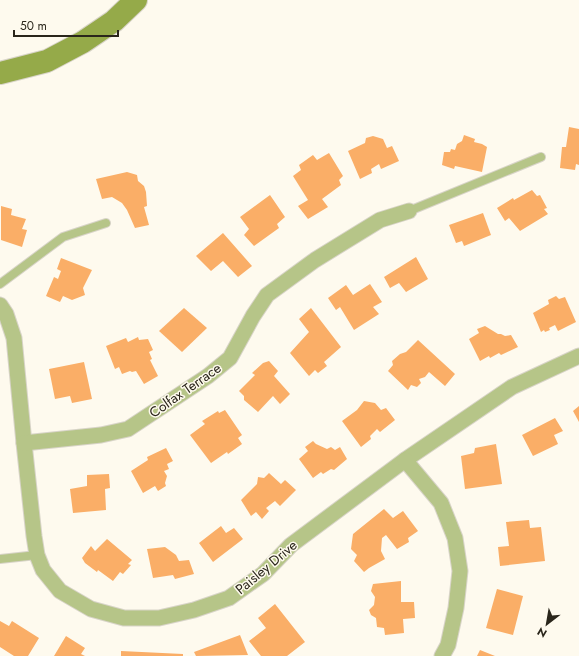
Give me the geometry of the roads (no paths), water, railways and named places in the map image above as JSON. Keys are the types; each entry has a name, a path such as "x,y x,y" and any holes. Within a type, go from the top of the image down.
{"street":[{"path":"0,73 47,61 83,42 114,21 136,0"},
{"name":"Colfax Terrace","path":"24,443 101,435 128,429 208,376 230,358 253,316 268,295 315,260 380,220 409,211"},
{"name":"Paisley Drive","path":"0,305 6,314 14,338 34,536 43,570 60,591 91,609 124,618 159,618 194,610 230,598 263,574 291,545 406,460 512,387 579,356"},
{"path":"406,460 441,503 455,538 460,579 448,645 442,656"}],"lane":[{"path":"409,211 541,157"},
{"path":"0,284 63,237 106,223"},
{"path":"0,559 38,555"}]}
